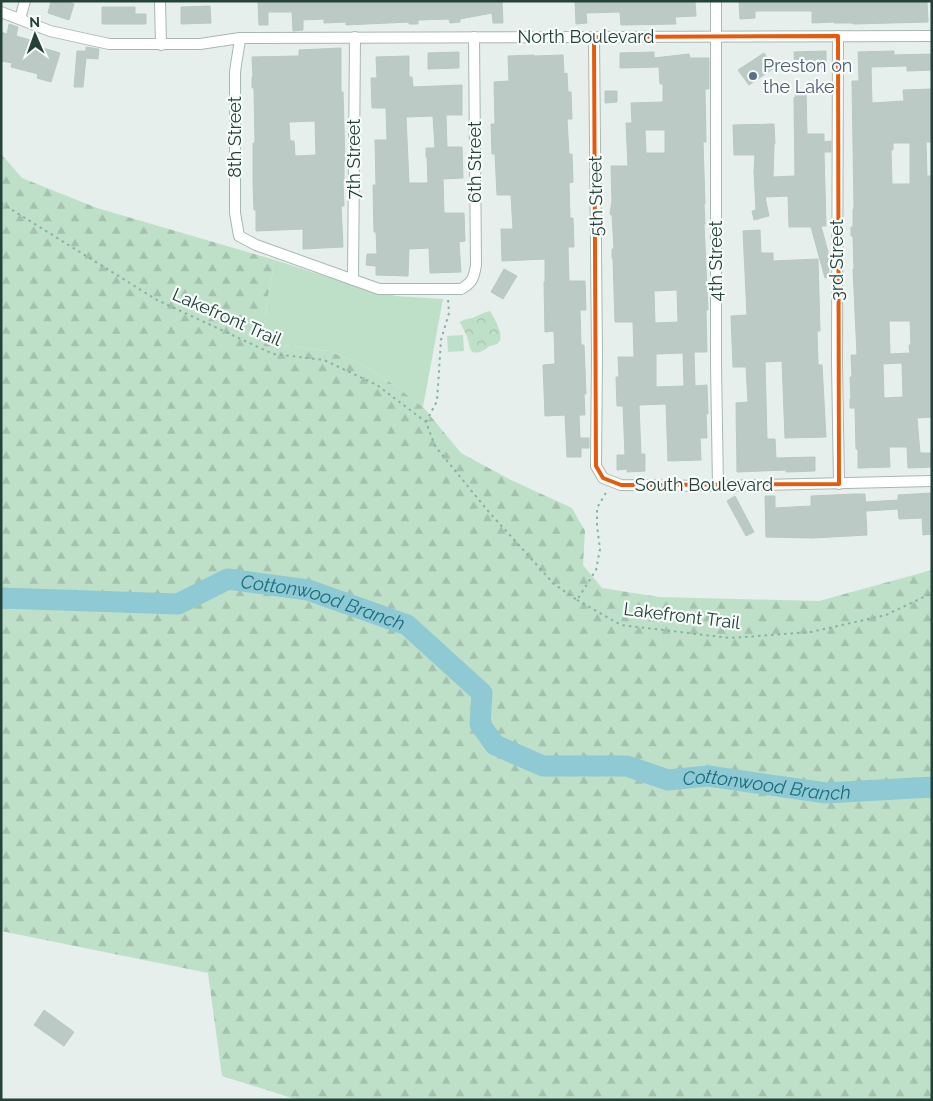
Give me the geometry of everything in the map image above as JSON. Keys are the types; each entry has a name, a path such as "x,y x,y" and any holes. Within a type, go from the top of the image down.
{"street":[{"path":"20,19 25,1"},
{"path":"160,1 161,45"},
{"name":"4th Street","path":"716,1 718,486"},
{"name":"North Boulevard","path":"1,12 50,31 109,44 200,44 240,38 932,36"},
{"name":"3rd Street","path":"838,36 837,363 839,484"},
{"name":"7th Street","path":"354,280 355,37"},
{"name":"6th Street","path":"447,289 461,290 468,285 474,276 476,265 474,37"},
{"name":"5th Street","path":"594,37 598,355"},
{"name":"8th Street","path":"240,38 235,73 234,144 235,213 239,236 256,245 354,280"},
{"path":"354,280 379,289 447,289"},
{"name":"South Boulevard","path":"598,355 596,466 603,478 621,486 932,482"}],"path":[{"name":"Lakefront Trail","path":"1,203 157,300 273,354 324,360 377,386 426,422 435,446 488,511 554,584 577,600 621,625 730,638 811,632 886,615 932,593"},
{"path":"426,422 437,401 441,340 449,313 447,289"},
{"path":"577,600 596,570 600,549 597,526 598,508 612,482"}],"highlighted area":[{"path":"838,36 839,484 621,485 603,478 596,466 594,37"}],"green space":[{"path":"1,154 22,178 97,208 275,260 261,342 329,351 361,364 393,384 423,407 461,453 511,480 572,508 585,531 583,565 602,588 659,597 819,601 932,570 932,1100 298,1100 222,1076 208,973 1,931"},
{"path":"275,260 346,283 396,296 443,299 423,407 393,384 361,364 329,351 261,342"},
{"path":"490,311 500,332 500,340 497,344 482,351 472,352 460,322"},
{"path":"463,335 464,351 448,352 447,336"}],"building":[{"path":"51,1 66,1 74,4 69,20 48,13"},
{"path":"258,1 502,1 503,23 493,23 492,13 460,19 460,22 450,23 449,19 418,20 418,24 409,24 409,22 346,25 346,22 324,23 324,19 303,20 303,30 293,31 292,12 268,12 268,25 259,25"},
{"path":"575,1 695,1 696,16 675,17 676,24 621,25 620,12 586,13 587,23 576,24"},
{"path":"739,1 927,1 928,22 812,23 812,11 755,11 755,18 740,19"},
{"path":"210,6 211,23 181,24 181,7"},
{"path":"102,7 135,7 135,14 146,14 146,24 102,24"},
{"path":"9,24 18,27 16,36 34,41 33,45 60,53 51,82 37,78 38,74 11,67 12,63 1,61 1,32 7,34"},
{"path":"86,47 99,49 98,59 86,58 83,87 74,87 77,51 86,51"},
{"path":"341,48 341,92 343,92 345,162 343,182 344,206 341,206 343,247 303,249 303,229 256,231 253,184 253,143 255,143 252,57 299,56 299,50","holes":["315,121 316,155 295,156 294,141 290,141 289,122"]},
{"path":"826,51 826,67 795,68 794,52"},
{"path":"894,51 894,55 932,54 932,70 907,71 907,66 871,67 872,103 904,101 903,90 932,89 932,142 926,142 927,176 932,176 932,417 917,418 920,453 932,453 932,467 908,468 907,447 889,447 890,467 858,468 855,408 850,408 850,377 852,377 851,355 857,355 853,236 851,236 851,227 853,227 854,209 852,81 859,81 858,52","holes":["893,143 910,143 910,184 892,184 891,150 893,150","889,321 910,321 910,353 890,354","902,363 903,397 884,398 883,364"]},
{"path":"459,52 459,68 428,69 428,53"},
{"path":"654,52 654,58 689,54 690,58 709,58 709,89 705,89 706,142 703,142 708,310 706,310 707,352 694,352 695,386 707,385 707,438 700,438 701,460 668,461 666,404 639,405 641,454 645,454 645,471 627,472 627,469 617,470 617,455 625,455 623,406 617,406 616,377 619,377 618,357 634,357 633,322 615,322 612,258 612,249 614,249 612,215 610,214 612,201 611,166 628,166 626,123 632,123 631,103 663,102 663,84 660,84 659,67 620,68 620,53","holes":["645,130 665,130 665,153 646,153","677,290 678,322 655,323 654,291","683,353 684,386 656,387 656,354"]},
{"path":"764,53 774,68 749,85 738,70"},
{"path":"563,55 564,74 567,73 568,92 571,92 572,119 567,119 569,154 572,154 573,182 569,183 570,218 573,218 574,247 568,247 569,281 585,281 586,310 580,310 581,345 584,345 585,415 579,415 580,438 589,438 589,448 581,448 581,457 567,457 565,415 545,416 543,365 555,364 554,331 545,332 545,259 502,261 501,229 513,229 511,195 497,195 495,154 492,154 491,124 495,124 494,82 509,81 508,56"},
{"path":"409,56 409,77 412,77 413,87 462,85 462,115 446,115 447,147 462,147 463,178 443,179 444,213 464,213 465,241 459,242 461,272 430,273 429,248 409,249 408,276 376,275 376,266 366,265 367,254 377,254 376,232 374,232 373,185 376,185 375,140 387,140 386,108 372,108 371,78 377,78 376,57","holes":["433,116 435,148 426,148 428,183 409,183 406,117"]},
{"path":"605,91 617,91 617,102 605,103"},
{"path":"806,91 807,134 824,134 824,142 831,141 831,152 824,152 826,226 821,226 828,252 829,277 825,278 811,227 789,227 788,196 765,197 769,216 754,220 752,211 756,210 755,155 734,155 733,125 774,124 773,177 795,176 794,97 796,101 795,92"},
{"path":"760,230 761,253 773,253 773,261 818,259 820,331 817,331 818,365 822,365 826,437 785,438 782,361 765,362 767,439 775,439 776,458 815,457 815,471 737,472 736,403 748,402 746,367 733,367 731,316 747,315 743,231"},
{"path":"504,269 517,276 503,299 491,292"},
{"path":"931,493 932,534 923,535 922,518 899,519 898,509 866,511 866,502 898,500 898,495"},
{"path":"865,494 867,535 813,538 766,537 765,496 775,496 775,508 811,506 811,496"},
{"path":"735,496 754,532 746,536 727,501"},
{"path":"44,1010 74,1032 64,1046 34,1025"}],"waterway":[{"name":"Cottonwood Branch","path":"1,598 178,604 228,579 308,590 407,625 482,693 480,724 495,745 543,766 627,766 668,780 708,776 826,793 932,787"}],"place":[{"name":"Preston on the Lake","path":"753,76"}]}
